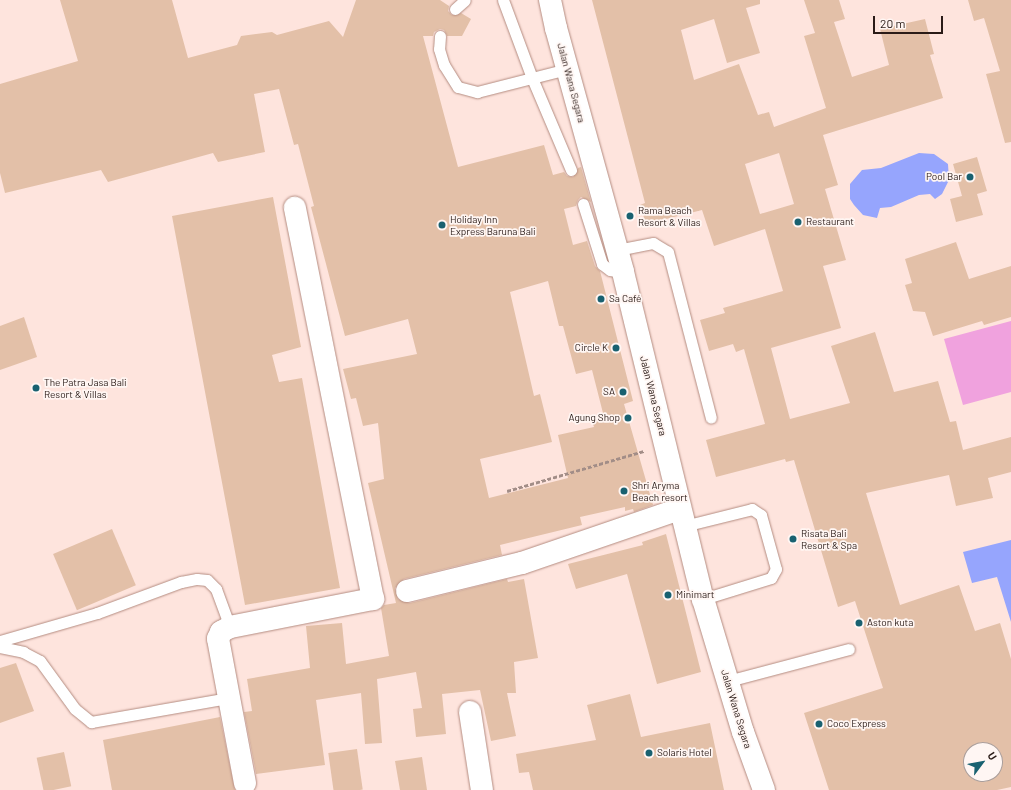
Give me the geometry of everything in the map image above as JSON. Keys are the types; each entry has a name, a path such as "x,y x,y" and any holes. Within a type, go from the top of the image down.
{"street":[{"name":"Jalan Wana Segara","path":"550,0 567,69 623,272 703,599 764,790"},
{"path":"245,783 218,639 221,632 230,627 373,599 295,208"},
{"path":"408,591 522,563 682,518"},
{"path":"470,712 482,790"}],"lane":[{"path":"455,10 465,0"},
{"path":"503,0 532,78 571,170"},
{"path":"440,36 439,49 444,65 458,87 477,92 567,69"},
{"path":"582,204 602,264 610,270 623,272"},
{"path":"617,250 653,243 668,252 711,418"},
{"path":"682,518 752,509 761,515 776,569 771,578 703,599"},
{"path":"0,641 97,613 181,582 197,578 207,580 216,589 230,627"},
{"path":"0,647 23,652 40,661 75,709 91,722 229,698"},
{"path":"728,681 849,648"}],"path":[{"path":"507,491 650,450"}],"shaded area":[{"path":"1011,321 1011,392 963,405 944,339"}],"water":[{"path":"919,153 934,154 948,164 949,180 942,194 935,199 930,194 919,195 891,207 880,208 877,218 863,215 850,199 850,184 862,170 881,168"},
{"path":"1011,540 1011,622 997,577 972,583 963,552"}],"building":[{"path":"60,0 172,0 188,58 237,45 241,36 272,32 277,35 329,21 343,37 356,0 440,0 449,6 448,11 452,15 461,13 471,19 462,36 447,36 444,30 440,29 434,32 433,36 423,36 458,167 544,145 553,175 564,172 567,176 573,177 578,168 581,167 591,202 581,197 576,206 564,209 573,245 587,241 595,266 600,271 633,401 624,404 653,505 634,512 633,509 625,511 625,507 580,517 582,525 500,545 502,555 404,579 395,588 398,599 410,603 507,579 508,582 524,579 538,658 514,662 516,693 507,693 516,736 491,741 480,690 442,694 446,734 416,737 413,709 422,708 416,672 377,679 382,743 365,744 361,693 316,700 325,765 256,774 244,712 252,711 247,679 310,668 306,626 342,623 346,664 389,656 381,608 384,605 396,603 368,483 384,479 378,423 363,426 356,398 351,399 343,369 417,354 408,319 345,336 311,207 314,206 298,144 294,145 279,89 254,94 265,152 218,162 213,153 108,182 101,170 5,193 0,173 0,84 78,61","holes":["548,281 559,326 563,326 576,374 592,370 604,417 592,421 594,427 558,435 568,478 489,498 480,459 552,442 540,394 534,396 510,292"]},
{"path":"592,0 760,0 760,4 746,8 760,53 727,63 714,19 681,30 694,80 739,64 758,115 769,112 774,127 826,108 804,36 815,33 804,0 839,0 845,19 834,22 852,77 889,65 880,29 925,19 934,54 930,55 943,98 823,135 838,185 825,189 846,260 823,266 841,328 771,348 790,419 850,403 831,346 875,332 894,392 938,381 950,422 956,421 963,450 1011,437 1011,472 988,478 993,498 956,506 949,475 866,493 900,605 959,585 975,631 1000,623 1011,659 1011,787 997,790 829,790 804,713 883,688 855,601 838,607 794,460 786,462 785,459 716,477 706,440 765,424 744,349 736,352 733,344 709,351 700,320 725,313 723,308 783,291 765,229 714,246 702,210 646,224 640,205 645,203","holes":["779,153 794,204 760,214 745,164"]},
{"path":"968,0 1011,0 1011,142 1005,143 986,74 1000,71 984,18 974,21"},
{"name":"Pool Bar","path":"977,157 987,191 977,194 983,215 956,222 950,199 962,196 953,164"},
{"path":"273,197 301,347 272,355 279,382 302,378 340,588 245,605 172,216"},
{"path":"956,242 969,279 1011,266 1011,317 984,325 982,321 933,336 925,312 913,311 905,285 912,283 905,259"},
{"path":"24,317 37,357 0,370 0,326"},
{"path":"112,529 136,585 77,610 53,554"},
{"path":"666,534 701,672 657,684 627,574 576,589 568,564 643,545 642,542"},
{"path":"16,663 34,711 0,723 0,668"},
{"path":"630,694 641,737 710,723 724,790 533,790 529,772 519,773 516,754 596,740 587,705"},
{"path":"220,717 235,790 112,790 103,740"},
{"path":"357,749 363,790 333,790 328,753"},
{"path":"64,752 71,786 54,790 43,790 37,758"},
{"path":"422,757 427,790 400,790 395,761"}],"place":[{"name":"Pool Bar","path":"970,177"},
{"name":"Rama Beach Resort & Villas","path":"630,216"},
{"name":"Restaurant","path":"798,222"},
{"name":"Holiday Inn Express Baruna Bali","path":"442,225"},
{"name":"Sa Café","path":"601,299"},
{"name":"Circle K","path":"616,348"},
{"name":"The Patra Jasa Bali Resort & Villas","path":"36,388"},
{"name":"SA","path":"623,392"},
{"name":"Agung Shop","path":"628,418"},
{"name":"Shri Aryma Beach resort","path":"624,491"},
{"name":"Risata Bali Resort & Spa","path":"793,539"},
{"name":"Minimart","path":"668,595"},
{"name":"Aston kuta","path":"859,623"},
{"name":"Coco Express","path":"819,724"},
{"name":"Solaris Hotel","path":"649,753"}]}
